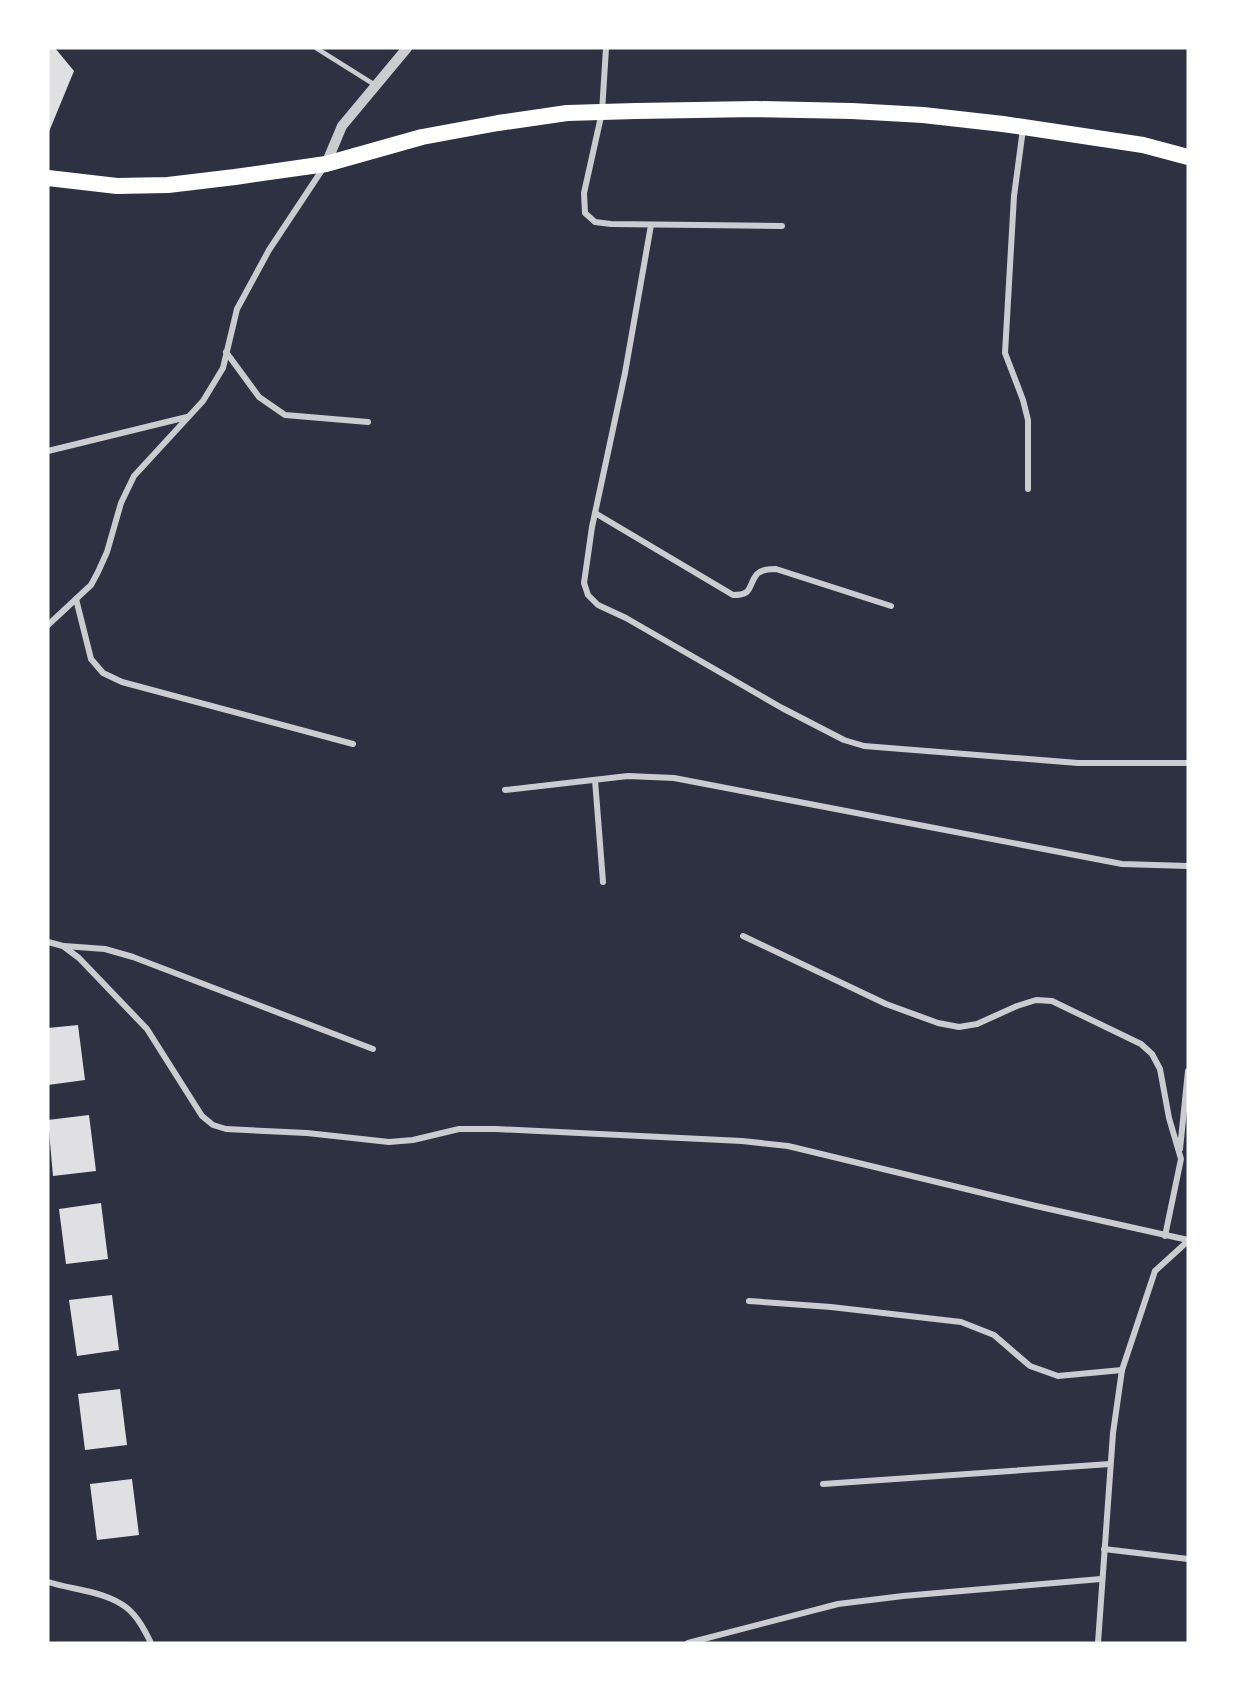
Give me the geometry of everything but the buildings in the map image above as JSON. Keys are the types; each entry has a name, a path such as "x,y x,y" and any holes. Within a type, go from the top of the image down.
{"highway":[{"path":"48,178 117,186 168,184 326,164 422,137 567,113 756,109 923,115 1023,126 1143,145 1188,157"}],"street":[{"path":"48,625 91,585 107,552 121,503 134,476 203,401 223,368 237,309 269,250 326,164 342,126 406,48"},
{"path":"606,48 602,112 584,193 585,213 595,222 611,224 782,226"},
{"path":"1023,126 1014,196 1005,353 1028,420 1028,489"},
{"path":"651,225 625,373 595,513 584,583 588,595 598,605 626,618 782,708 844,740 864,746 1067,762 1188,763"},
{"path":"226,352 259,397 285,415 368,422"},
{"path":"48,451 188,417"},
{"path":"595,513 733,595 742,595 749,590 757,574 764,570 776,569 891,606"},
{"path":"76,599 91,659 103,673 122,682 353,744"},
{"path":"505,790 628,776 674,778 1122,864 1188,866"},
{"path":"595,780 603,882"},
{"path":"742,936 886,1004 938,1023 959,1027 968,1025 991,1019 1017,1006 1036,1000 1052,1001 1116,1030 1141,1044 1152,1054 1160,1069 1171,1127 1180,1153"},
{"path":"48,942 63,946 105,949 133,957 373,1049"},
{"path":"63,946 79,958 147,1029 202,1116 213,1125 226,1129 308,1133 389,1142 413,1140 459,1130 496,1129 788,1146 1188,1241"},
{"path":"1165,1236 1180,1172 1188,1071"},
{"path":"1098,1643 1110,1464 1122,1370 1155,1271 1188,1241"},
{"path":"749,1300 961,1322 994,1335 1030,1366 1058,1376 1122,1370"},
{"path":"823,1484 1110,1464"},
{"path":"1104,1549 1188,1559"},
{"path":"688,1643 838,1604 914,1595 1101,1580"},
{"path":"48,1582 110,1599 128,1608 142,1626 151,1643"}],"lane":[{"path":"316,48 375,86"}]}
